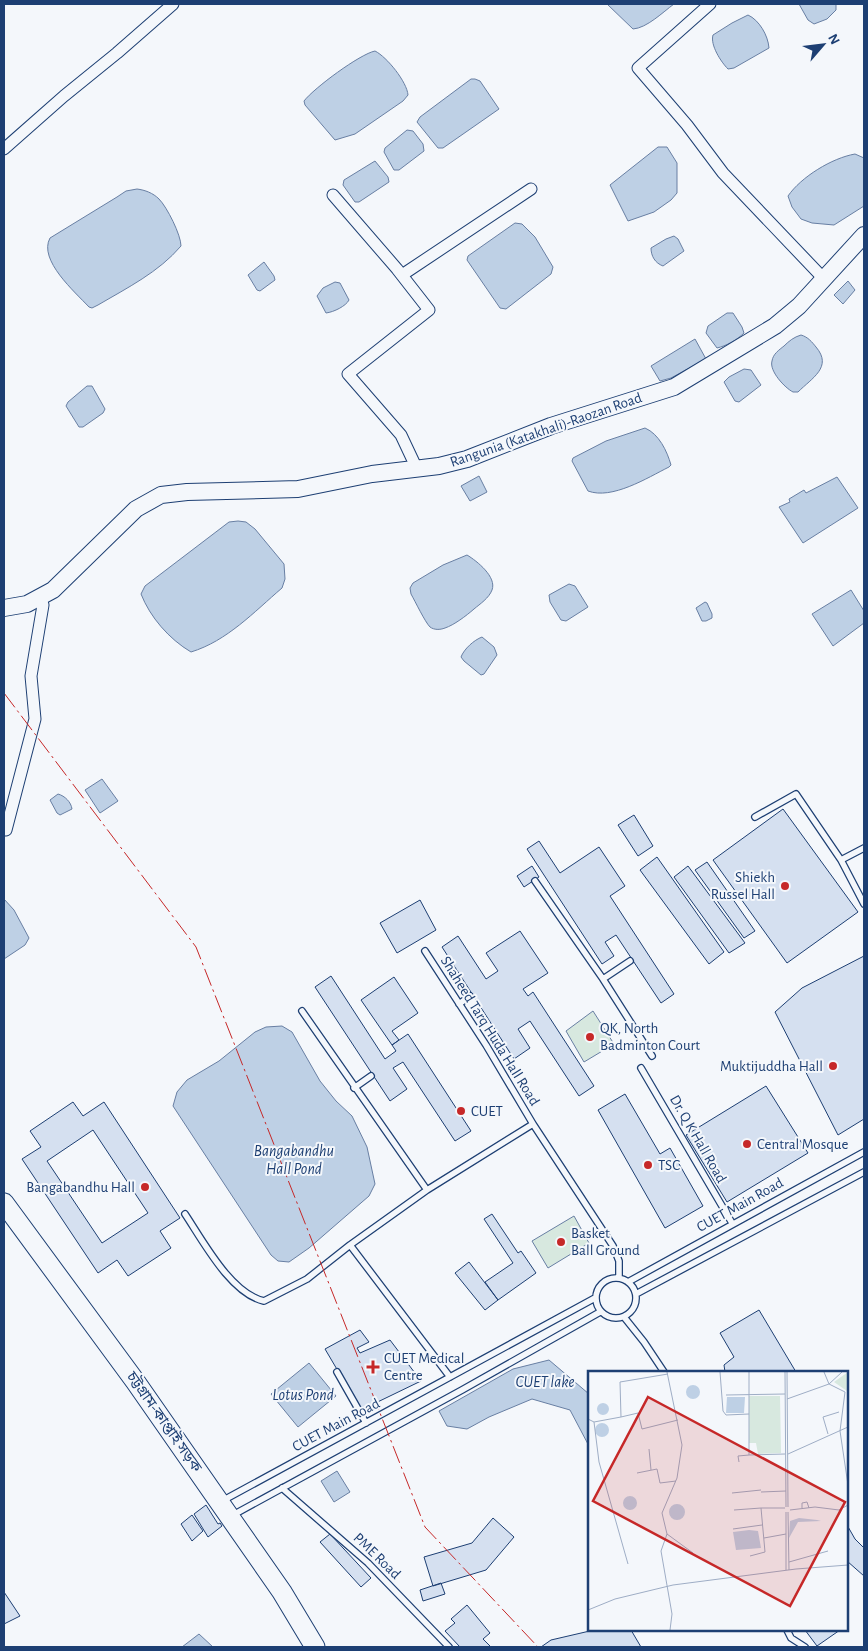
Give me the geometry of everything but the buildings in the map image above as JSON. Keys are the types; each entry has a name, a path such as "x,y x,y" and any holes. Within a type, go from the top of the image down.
{"main road":[{"name":"Rangunia (Katakhali)-Raozan Road","path":"4,608 27,604 53,590 136,509 161,495 188,492 298,489 372,474 439,466 467,459 551,426 674,387 775,326 799,306 864,235"},
{"name":"চট্টগ্রাম-কাপ্তাই সড়ক","path":"4,1203 114,1351 282,1592 316,1647"}],"street":[{"path":"4,149 173,4"},
{"path":"710,4 638,68 687,124 723,173 824,279"},
{"path":"402,275 531,189"},
{"path":"333,195 402,275 429,310 348,374 401,435 417,469"},
{"path":"6,830 35,719 31,676 43,605 41,598"}],"lane":[{"path":"755,817 796,794 841,860 864,904"},
{"path":"841,860 864,848"},
{"path":"536,880 604,979 652,1056"},
{"name":"Shaheed Tarq Huda Hall Road","path":"425,951 486,1045 533,1124 613,1246 619,1261 619,1278"},
{"path":"604,979 630,961"},
{"path":"459,1004 470,996"},
{"path":"302,1011 427,1190"},
{"name":"Dr. Q K Hall Road","path":"641,1068 732,1223"},
{"path":"354,1088 371,1076"},
{"path":"185,1214 222,1268 242,1290 264,1301 307,1279 350,1244 427,1190 533,1124"},
{"name":"CUET Main Road","path":"628,1282 864,1152"},
{"name":"CUET Main Road","path":"636,1294 864,1172"},
{"path":"350,1244 450,1377"},
{"path":"609,1278 619,1278 628,1282 633,1288 636,1294 634,1308 630,1314 624,1317 611,1318 600,1312 595,1298 601,1284 609,1278"},
{"name":"CUET Main Road","path":"225,1510 366,1423 595,1298"},
{"name":"CUET Main Road","path":"225,1510 282,1488 600,1312"},
{"path":"624,1317 663,1371"},
{"path":"337,1372 366,1423"},
{"name":"PME Road","path":"282,1488 368,1563 449,1647"},
{"path":"788,1631 791,1638 805,1647"}],"shaded area":[{"name":"QK, North Badminton Court","path":"593,1011 614,1044 584,1062 566,1031"},
{"name":"Basket Ball Ground","path":"574,1216 589,1243 548,1268 532,1241"}],"water":[{"path":"607,4 674,4 649,23 633,29"},
{"path":"799,4 836,4 836,10 827,19 814,24 808,20"},
{"path":"748,15 756,20 762,28 769,48 734,68 728,69 719,58 713,44 713,35"},
{"path":"375,51 396,70 404,83 408,95 403,101 355,134 335,140 305,105 304,101 338,72 359,58"},
{"path":"471,79 480,81 499,109 443,148 438,148 417,122 420,117"},
{"path":"407,130 413,131 423,144 424,151 399,170 394,170 384,152 385,148"},
{"path":"658,147 667,147 677,163 677,193 671,200 654,212 628,221 610,185"},
{"path":"855,154 864,158 864,206 834,225 812,223 801,219 792,207 788,196 801,182 818,169 846,156"},
{"path":"375,161 388,177 389,182 359,202 355,202 343,185 344,180"},
{"path":"137,189 152,193 162,203 176,228 181,246 163,264 142,279 98,305 92,308 89,307 53,266 48,247 50,238 126,191"},
{"path":"515,223 522,224 535,237 553,267 551,274 506,309 500,308 467,260 468,256"},
{"path":"674,236 678,239 684,251 663,266 654,259 651,248"},
{"path":"264,262 275,280 260,291 257,290 248,275"},
{"path":"848,281 855,290 843,304 834,295"},
{"path":"335,282 340,283 349,300 339,308 326,313 317,296 323,288"},
{"path":"727,313 733,313 744,333 724,346 717,348 706,333 708,326"},
{"path":"801,335 808,338 814,345 821,354 822,360 819,372 798,392 793,392 775,374 772,361 778,351 792,339"},
{"path":"695,339 706,359 671,378 660,381 651,366"},
{"path":"744,369 751,370 761,385 739,402 735,401 724,382"},
{"path":"87,386 92,386 105,409 103,413 83,427 79,427 66,406 68,402"},
{"path":"645,428 654,434 662,444 671,465 640,482 618,490 608,493 588,491 572,461 573,458 606,441"},
{"path":"479,476 487,492 470,501 461,486"},
{"path":"837,477 858,508 803,543 779,507 790,502 789,499 804,490 806,493"},
{"path":"229,522 246,522 255,529 284,564 285,579 282,588 228,633 216,641 191,652 175,641 161,627 141,594 145,586"},
{"path":"467,555 481,565 489,575 493,585 491,593 482,603 456,623 441,629 432,628 420,611 410,588 413,583 443,565"},
{"path":"569,584 575,586 588,607 566,621 561,620 550,602 549,595"},
{"path":"851,590 864,611 864,623 833,646 812,614"},
{"path":"705,602 712,614 712,618 702,621 696,608"},
{"path":"482,637 494,647 497,655 484,674 481,675 461,657 470,645"},
{"path":"102,779 118,801 100,813 85,790"},
{"path":"58,794 67,800 72,809 60,815 50,800"},
{"path":"4,899 14,910 29,938 25,945 4,959"},
{"name":"Bangabandhu Hall Pond","path":"282,1026 292,1032 320,1081 336,1101 352,1116 367,1147 375,1184 369,1196 309,1248 289,1262 278,1261 271,1255 173,1106 177,1092 187,1080 219,1061 255,1032 266,1027"},
{"name":"CUET lake","path":"549,1360 588,1393 588,1444 570,1410 532,1399 489,1417 467,1429 447,1426 439,1411 513,1369"},
{"name":"Lotus Pond","path":"309,1363 336,1396 298,1427 271,1394"},
{"path":"337,1471 350,1492 334,1502 321,1481"},
{"path":"199,1634 213,1647 182,1647"}],"power":[{"path":"4,693 196,947 425,1527 538,1647"}],"place":[{"name":"Shiekh Russel Hall","path":"785,886"},
{"name":"QK, North Badminton Court","path":"590,1037"},
{"name":"Muktijuddha Hall","path":"833,1066"},
{"name":"CUET","path":"461,1111"},
{"name":"Central Mosque","path":"747,1144"},
{"name":"TSC","path":"648,1165"},
{"name":"Bangabandhu Hall","path":"145,1187"},
{"name":"Basket Ball Ground","path":"561,1242"},
{"name":"CUET Medical Centre","path":"373,1367"}]}
